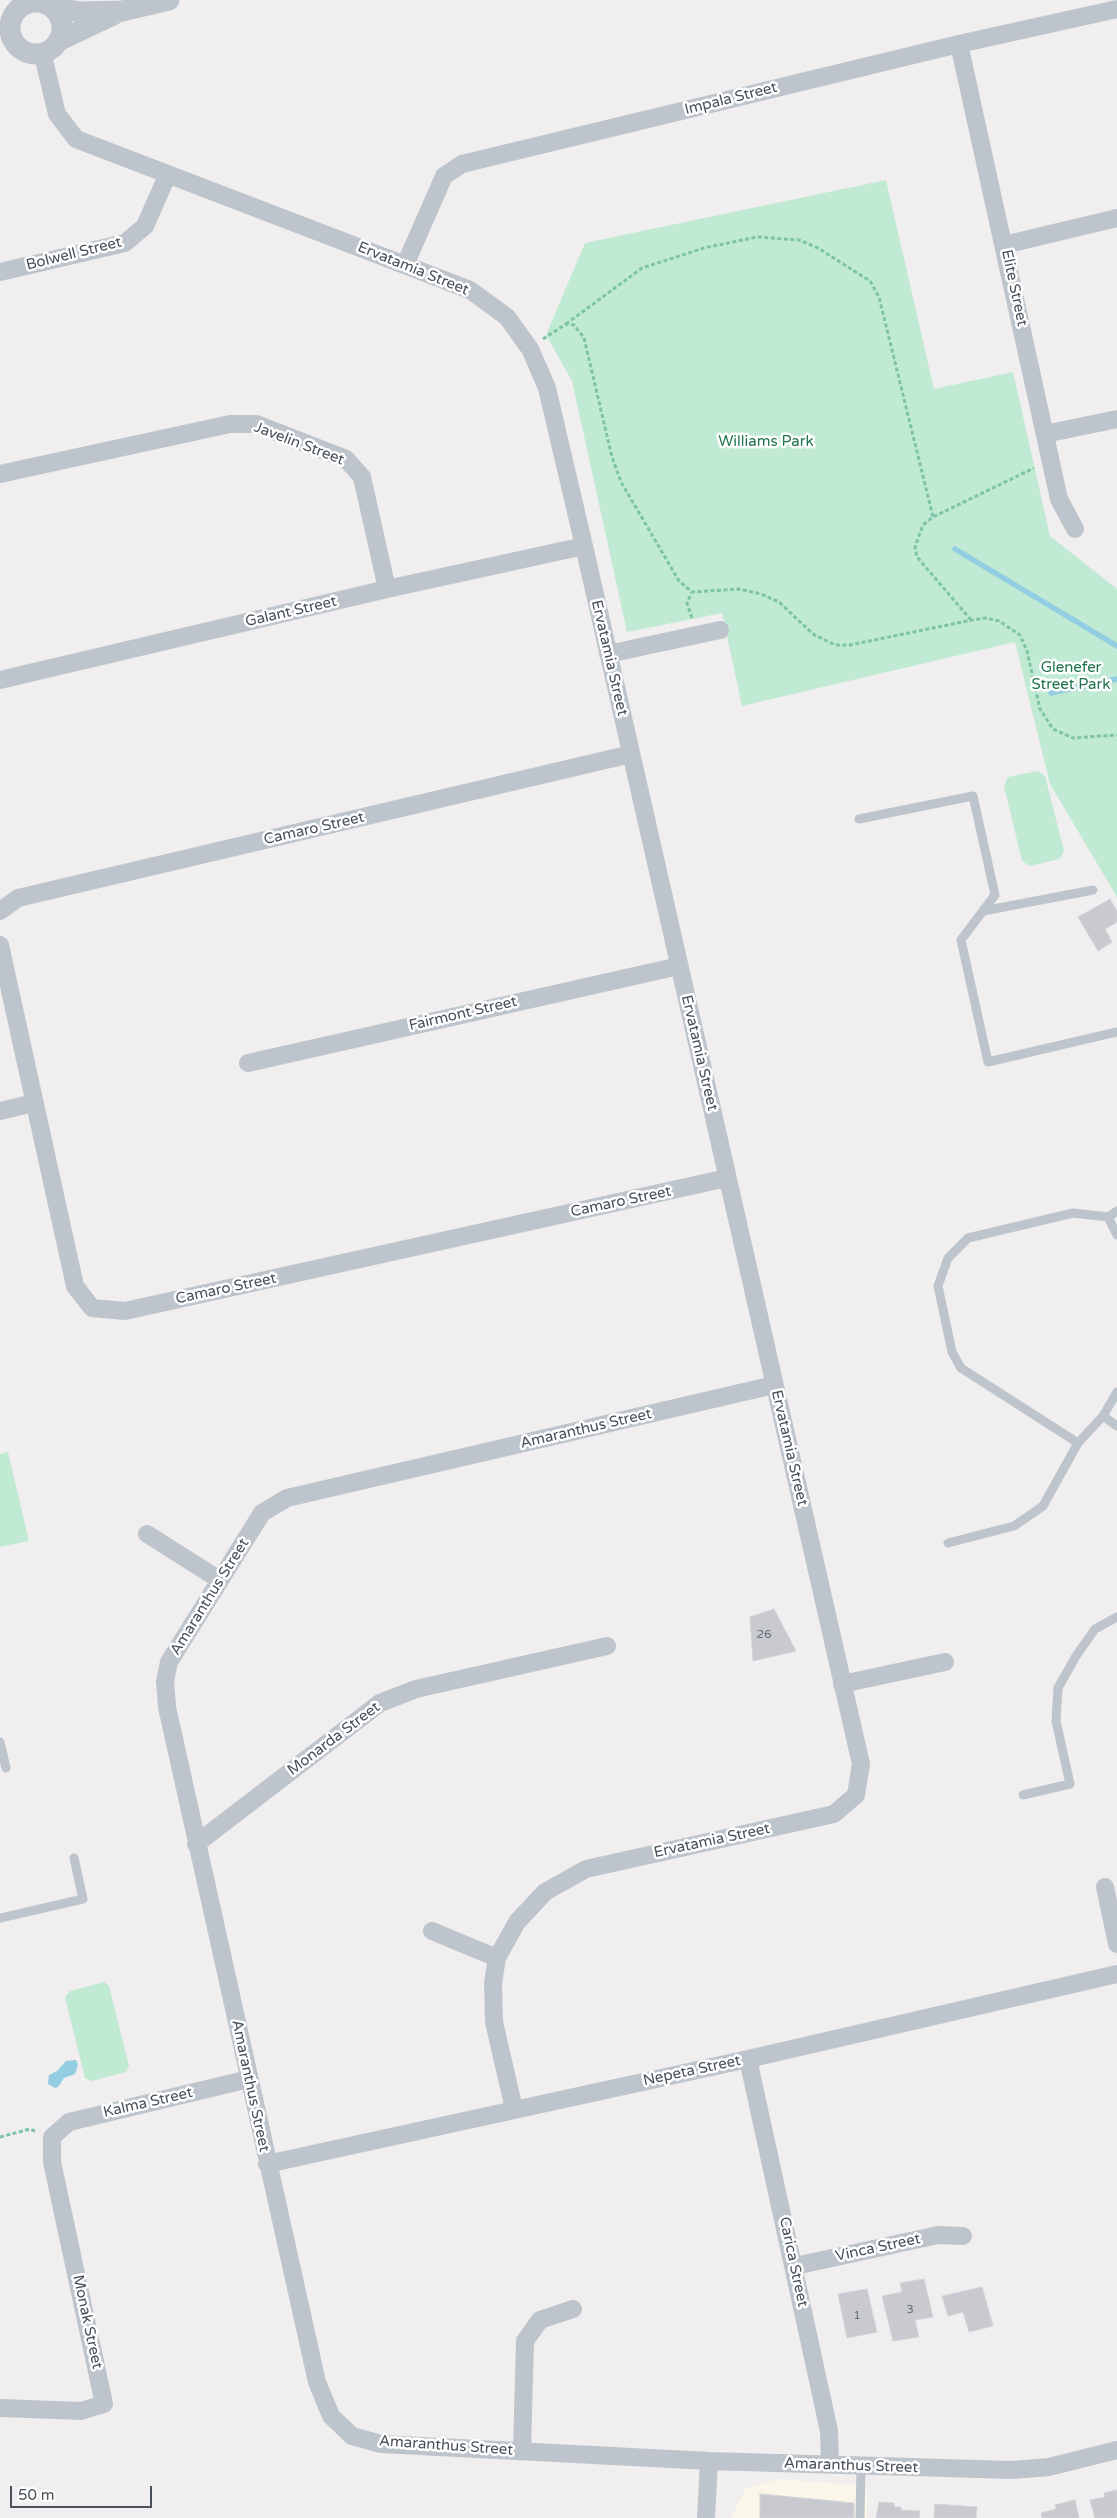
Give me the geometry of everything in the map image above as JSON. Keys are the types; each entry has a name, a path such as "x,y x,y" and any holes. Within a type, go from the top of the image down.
{"street":[{"path":"0,51 41,48 122,11 169,0"},
{"path":"44,3 51,8 61,23 41,48 14,41 11,34 11,20 19,10 44,3"},
{"path":"51,8 80,12 122,11"},
{"name":"Impala Street","path":"405,264 444,176 462,164 959,44 1117,10"},
{"name":"Elite Street","path":"959,44 1059,499 1075,530"},
{"name":"Ervatamia Street","path":"41,48 57,114 76,139 470,290 507,317 530,349 547,388 584,546 860,1764 856,1795 834,1814 586,1869 546,1892 517,1922 497,1958 493,1984 494,2022 514,2109"},
{"name":"Bolwell Street","path":"0,272 126,243 145,226 168,174"},
{"path":"1004,245 1117,218"},
{"path":"1045,434 1117,419"},
{"name":"Javelin Street","path":"0,474 230,424 256,424 346,459 362,477 387,589"},
{"name":"Galant Street","path":"0,680 387,589 584,546"},
{"path":"608,654 720,630"},
{"name":"Camaro Street","path":"0,911 18,898 631,754"},
{"name":"Camaro Street","path":"0,945 75,1286 92,1308 125,1311 727,1178"},
{"name":"Fairmont Street","path":"248,1062 679,966"},
{"path":"0,1111 34,1103"},
{"name":"Amaranthus Street","path":"774,1386 287,1498 262,1513 169,1662 165,1681 167,1707 316,2382 331,2416 352,2436 381,2444 861,2468 1021,2470 1049,2468 1117,2450"},
{"path":"146,1534 220,1580"},
{"name":"Monarda Street","path":"196,1844 380,1703 416,1689 607,1646"},
{"path":"842,1684 944,1662"},
{"path":"1105,1887 1117,1944"},
{"path":"432,1931 497,1958"},
{"name":"Nepeta Street","path":"267,2164 748,2059 1117,1974"},
{"name":"Carica Street","path":"748,2059 795,2266 829,2431 830,2466"},
{"name":"Kalma Street","path":"52,2137 69,2122 249,2079"},
{"name":"Monak Street","path":"0,2408 81,2411 104,2404 52,2162 52,2137"},
{"name":"Vinca Street","path":"795,2266 938,2235 963,2236"},
{"path":"522,2451 525,2341 540,2320 573,2309"},
{"path":"706,2518 709,2461"}],"lane":[{"path":"859,819 973,796 995,895 961,940 988,1062 1117,1032"},
{"path":"983,911 1093,890"},
{"path":"1078,1443 961,1368 952,1352 938,1286 948,1258 968,1238 1073,1214 1108,1217 1117,1211"},
{"path":"1108,1217 1117,1235"},
{"path":"948,1542 1014,1526 1043,1506 1078,1443 1103,1416 1117,1392"},
{"path":"1103,1416 1117,1426"},
{"path":"1023,1795 1070,1784 1056,1721 1058,1688 1076,1656 1095,1629 1117,1617"},
{"path":"0,1742 6,1768"},
{"path":"0,1918 83,1900 74,1858"},
{"path":"860,2518 861,2468"}],"path":[{"path":"530,349 552,331 566,324 642,268 704,248 757,237 799,240 818,248 870,281 879,297 933,517"},
{"path":"566,324 574,325 584,338 612,457 621,482 679,581 692,592 739,589 761,594 779,602 814,634 835,644 850,645 986,618 999,621 1020,635 1027,651 1040,709 1053,729 1073,738 1117,734"},
{"path":"972,620 917,558 915,547 923,525 933,517 1050,460"},
{"path":"692,592 687,603 698,635"},
{"path":"0,2137 30,2129 52,2137"}],"shaded area":[{"path":"778,2479 867,2486 867,2518 854,2518 853,2503 761,2494 760,2518 731,2518 745,2489"}],"green space":[{"name":"Williams Park","path":"886,180 934,389 1013,372 1050,536 1117,589 1117,897 1050,784 1015,642 742,706 722,613 627,632 572,381 546,335 585,243"},
{"path":"1038,771 1045,776 1064,851 1060,859 1030,866 1022,861 1004,786 1008,777"},
{"path":"8,1452 29,1541 0,1547 0,1454"},
{"path":"104,1982 109,1986 129,2066 126,2072 92,2081 85,2078 65,1997 70,1991"}],"water":[{"path":"76,2060 78,2064 75,2074 64,2078 58,2087 55,2088 48,2084 49,2075 57,2071 66,2061"}],"building":[{"path":"1110,899 1117,911 1117,922 1105,929 1112,942 1098,951 1078,917"},
{"path":"774,1609 796,1651 753,1661 750,1617"},
{"path":"924,2279 933,2317 915,2320 919,2337 893,2341 882,2296 902,2292 900,2283"},
{"path":"982,2287 993,2326 969,2332 963,2312 948,2316 942,2296"},
{"path":"867,2289 877,2332 847,2338 838,2294"},
{"path":"1117,2490 1117,2518 1095,2518 1090,2500 1105,2497 1104,2493"},
{"path":"760,2494 854,2503 854,2518 760,2518"},
{"path":"1075,2500 1079,2518 1042,2518 1041,2513 1056,2509 1055,2505"},
{"path":"879,2502 894,2503 894,2507 901,2507 901,2510 920,2511 919,2518 876,2518"},
{"path":"935,2504 977,2507 976,2518 934,2518"}],"waterway":[{"path":"955,549 1117,646"},
{"path":"1051,693 1117,679"}],"park label":[{"name":"Glenefer Street Park","path":"1071,676"}]}
